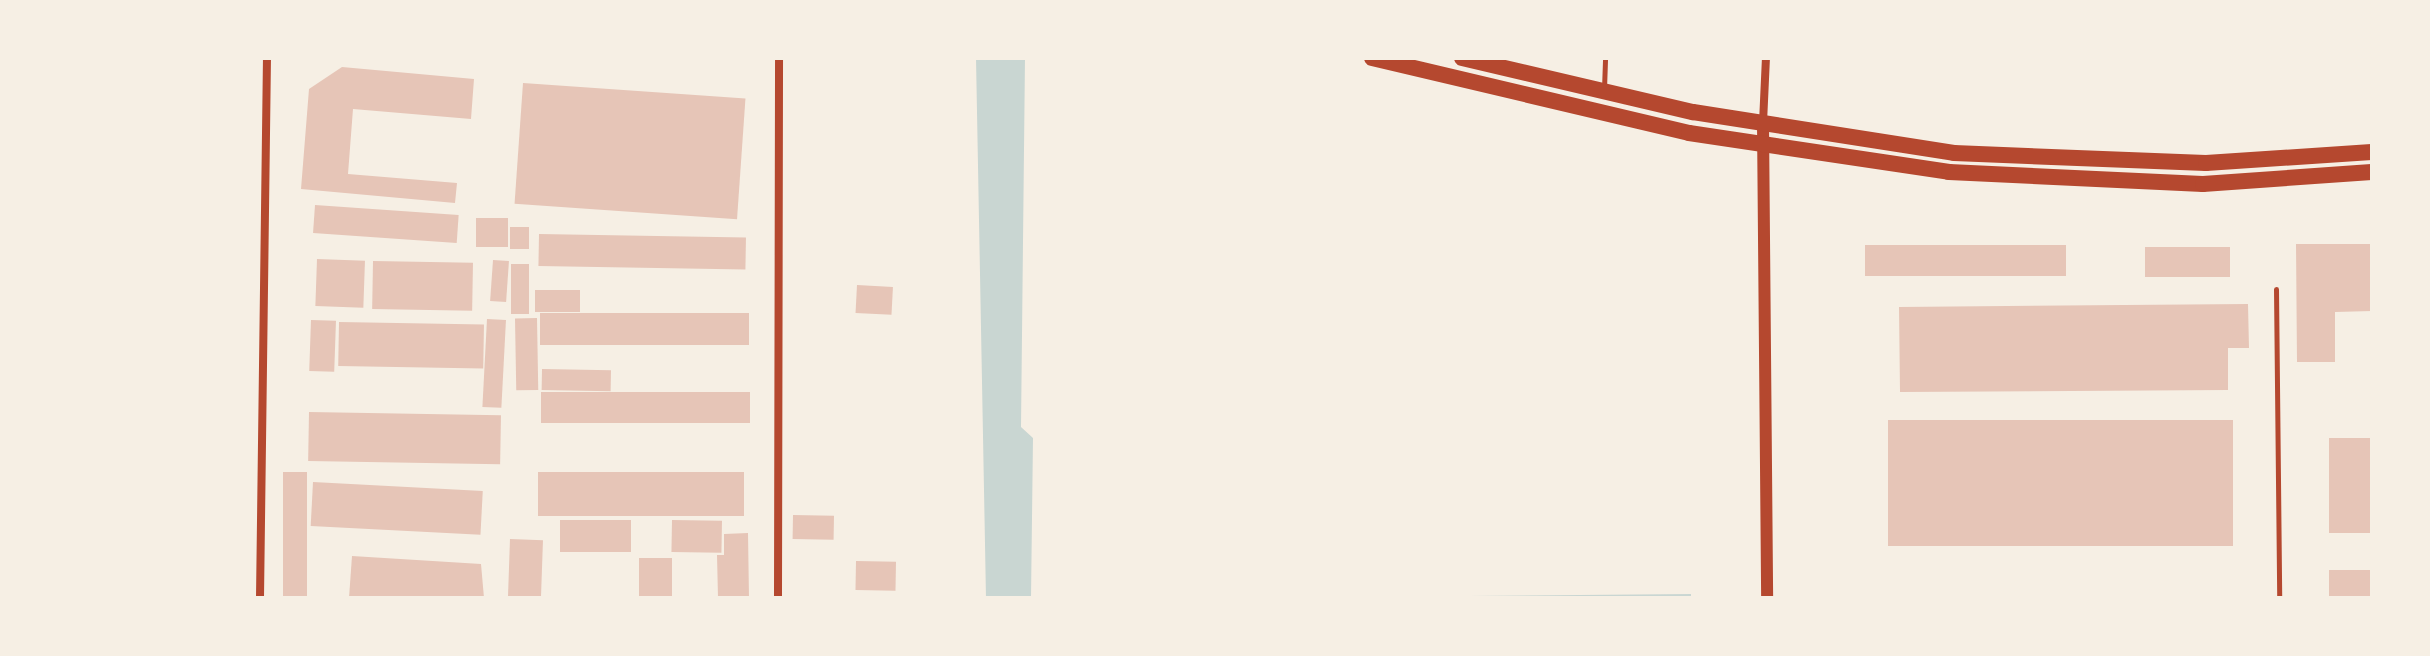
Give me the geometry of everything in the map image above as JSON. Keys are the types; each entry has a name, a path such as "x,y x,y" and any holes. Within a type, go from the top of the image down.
{"main road":[{"path":"1372,58 1761,146 1949,172 2081,181 2203,184 2372,172"},
{"path":"1462,58 1763,123 1997,155 2206,163 2372,152"}],"street":[{"path":"260,598 267,58"},
{"path":"778,598 779,58"},
{"path":"1766,58 1761,146 1767,598"}],"lane":[{"path":"1604,91 1605,58"},
{"path":"2276,289 2279,598"}],"shaded area":[{"path":"976,58 1025,58 1021,427 1033,438 1031,598 986,598"},
{"path":"1691,594 1691,598 1253,598"}],"building":[{"path":"342,67 474,79 471,119 353,109 348,174 457,183 455,203 301,189 309,89"},
{"path":"523,83 745,99 737,219 515,204"},
{"path":"315,205 459,215 457,243 313,233"},
{"path":"476,218 508,218 508,247 476,247"},
{"path":"510,227 529,227 529,249 510,249"},
{"path":"539,234 746,238 745,270 538,266"},
{"path":"2296,244 2372,244 2372,311 2335,312 2335,362 2297,362"},
{"path":"1865,245 2066,245 2066,276 1865,276"},
{"path":"2145,247 2230,247 2230,277 2145,277"},
{"path":"317,259 365,261 363,308 315,306"},
{"path":"493,260 509,261 506,302 490,301"},
{"path":"373,261 473,263 472,311 372,309"},
{"path":"511,264 529,264 529,314 511,314"},
{"path":"857,285 893,287 891,315 856,313"},
{"path":"535,290 580,290 580,312 535,312"},
{"path":"2248,304 2249,348 2228,348 2228,390 1900,392 1899,307"},
{"path":"540,313 749,313 749,345 540,345"},
{"path":"515,318 537,318 538,390 516,390"},
{"path":"487,319 506,320 501,408 482,407"},
{"path":"311,320 336,321 334,372 309,371"},
{"path":"339,322 484,325 483,369 338,366"},
{"path":"542,369 611,370 611,391 542,390"},
{"path":"541,392 750,392 750,423 541,423"},
{"path":"309,412 501,415 500,464 308,461"},
{"path":"1888,420 2233,420 2233,546 1888,546"},
{"path":"2329,438 2372,438 2372,533 2329,533"},
{"path":"283,472 307,472 307,598 283,598"},
{"path":"538,472 744,472 744,516 538,516"},
{"path":"313,482 483,491 480,535 311,526"},
{"path":"793,515 834,516 834,540 793,539"},
{"path":"560,520 631,520 631,552 560,552"},
{"path":"672,520 722,521 721,553 671,552"},
{"path":"748,533 749,598 718,598 717,555 724,555 724,534"},
{"path":"510,539 543,540 541,598 508,598"},
{"path":"352,556 481,564 484,598 349,598"},
{"path":"639,558 672,558 672,598 639,598"},
{"path":"856,561 896,562 895,591 855,590"},
{"path":"2329,570 2372,570 2372,598 2329,598"}]}
